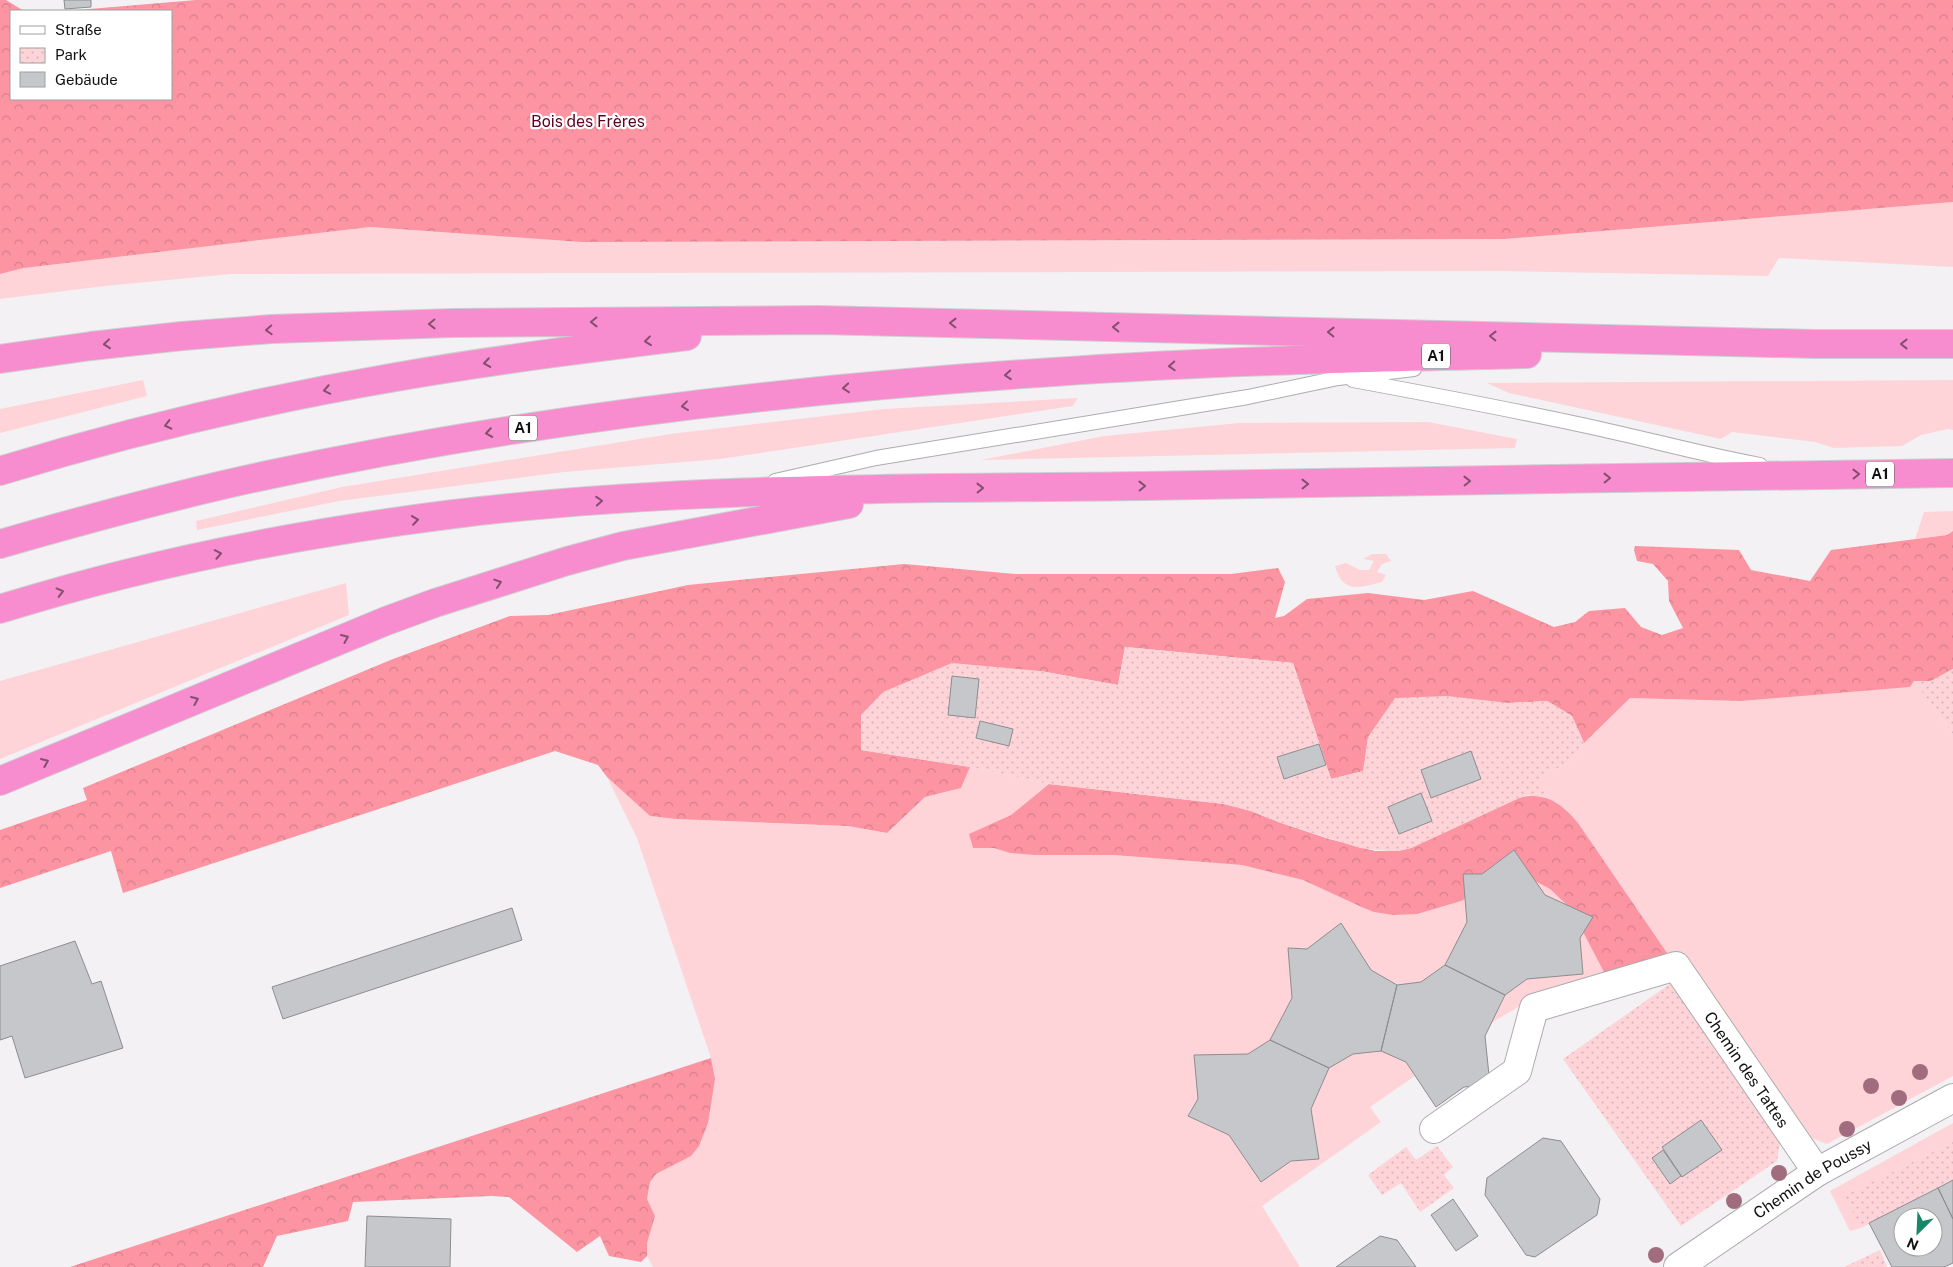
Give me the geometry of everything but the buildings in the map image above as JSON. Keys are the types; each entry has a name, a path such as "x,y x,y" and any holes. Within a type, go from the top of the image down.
{"highway":[{"path":"0,359 91,346 272,329 444,324 818,320 1815,344"},
{"path":"0,471 110,439 223,411 396,377 544,354 818,320"},
{"name":"A1","path":"0,544 120,510 261,476 446,440 541,425 724,401 870,386 1057,372 1351,358 1543,354 1815,344 1953,344"},
{"name":"A1","path":"0,608 99,581 187,560 367,526 456,514 638,498 931,489 1953,473"},
{"path":"0,781 386,621 435,603 540,570 632,544 931,489"}],"street":[{"name":"Chemin des Tattes","path":"1434,1129 1517,1071 1534,1008 1676,966 1817,1172"},
{"name":"Chemin de Poussy","path":"1678,1267 1817,1172 1953,1098"}],"lane":[{"path":"712,495 876,458 1248,397 1338,378 1543,354"},
{"path":"1213,364 1338,378 1517,411 1650,440 1711,456 1807,474"}],"green space":[{"name":"Bois des Frères","path":"0,0 6,0 22,10 10,10 10,100 172,100 172,10 78,10 196,0 1953,0 1953,202 1505,239 581,242 370,227 24,268 0,274"},
{"path":"1953,202 1953,267 1779,258 1768,276 1498,271 231,274 105,286 0,299 0,274 24,268 370,227 581,242 1505,239"},
{"path":"143,380 147,396 0,433 0,409"},
{"path":"1953,380 1953,430 1948,429 1921,435 1902,446 1834,448 1815,442 1732,432 1721,439 1509,393 1487,383"},
{"path":"1078,398 1073,406 720,459 564,472 339,501 197,530 196,521 342,487 670,434 884,409"},
{"path":"1428,422 1517,439 1515,448 981,460 1104,436 1239,423"},
{"path":"1953,511 1953,531 1947,535 1915,539 1924,512"},
{"path":"1953,531 1953,669 1931,681 1914,681 1910,687 1741,701 1630,698 1584,743 1572,716 1547,701 1509,703 1368,737 1364,771 1331,779 1293,663 1125,647 1118,685 1040,671 861,750 970,767 961,788 925,797 887,833 848,826 676,819 650,816 607,777 598,765 555,751 123,893 111,851 0,888 0,830 87,800 83,788 393,659 510,616 548,615 688,585 904,564 1015,574 1231,574 1278,568 1285,582 1275,618 1284,616 1307,599 1368,593 1424,600 1473,591 1554,627 1575,622 1589,611 1625,608 1641,627 1662,635 1683,628 1669,601 1668,581 1653,564 1637,561 1634,550 1635,546 1739,550 1751,570 1810,581 1831,550 1947,535"},
{"path":"1372,554 1386,554 1391,561 1382,564 1377,572 1386,575 1382,582 1353,587 1342,581 1335,566 1346,563 1360,570 1369,570 1374,561 1363,559"},
{"path":"346,583 349,615 0,759 0,681"},
{"path":"1125,647 1293,663 1331,779 1363,771 1368,737 1395,698 1447,696 1509,703 1547,701 1572,716 1584,743 1570,762 1540,777 1547,798 1528,795 1519,798 1411,848 1398,851 1360,848 1281,823 1251,811 1224,804 1049,784 970,767 861,750 861,715 883,692 952,663 1040,671 1118,685"},
{"path":"1953,669 1953,734 1914,681 1931,681"},
{"path":"1914,681 1953,734 1953,1076 1827,1144 1811,1138 1688,959 1676,966 1578,823 1567,810 1547,798 1540,777 1570,762 1584,743 1630,698 1741,701 1909,687"},
{"path":"970,767 1049,784 1011,815 969,834 973,848 994,848 1010,853 1034,855 1114,855 1242,865 1303,880 1322,888 1507,877 1533,880 1550,889 1571,909 1607,978 1525,1003 1496,1020 1370,1107 1381,1122 1262,1206 1300,1267 653,1267 647,1256 647,1243 654,1216 647,1199 650,1182 656,1174 691,1156 715,1079 711,1058 637,838 607,777 650,816 676,819 848,826 887,833 925,797 961,788"},
{"path":"1049,784 1224,804 1251,811 1329,839 1375,851 1398,851 1411,848 1519,798 1528,796 1544,797 1566,810 1578,823 1676,966 1607,978 1571,909 1550,889 1533,880 1507,877 1461,901 1417,914 1393,915 1374,912 1303,880 1242,865 1114,855 1034,855 1010,853 994,848 973,848 969,834 1011,815"},
{"path":"1674,981 1781,1137 1777,1161 1681,1226 1563,1059"},
{"path":"711,1058 715,1079 708,1123 699,1146 691,1156 656,1174 650,1182 647,1199 655,1216 647,1243 647,1256 641,1262 609,1256 600,1236 577,1252 509,1197 491,1196 353,1202 348,1221 277,1236 263,1267 70,1267"},
{"path":"1953,1123 1953,1142 1845,1196 1861,1228 1850,1231 1830,1191"},
{"path":"1953,1142 1953,1180 1901,1207 1893,1207 1893,1211 1861,1228 1844,1196"},
{"path":"1437,1146 1453,1167 1444,1175 1454,1188 1420,1212 1401,1183 1382,1195 1368,1175 1406,1147 1416,1160"},
{"path":"1880,1250 1887,1267 1844,1267"}]}
